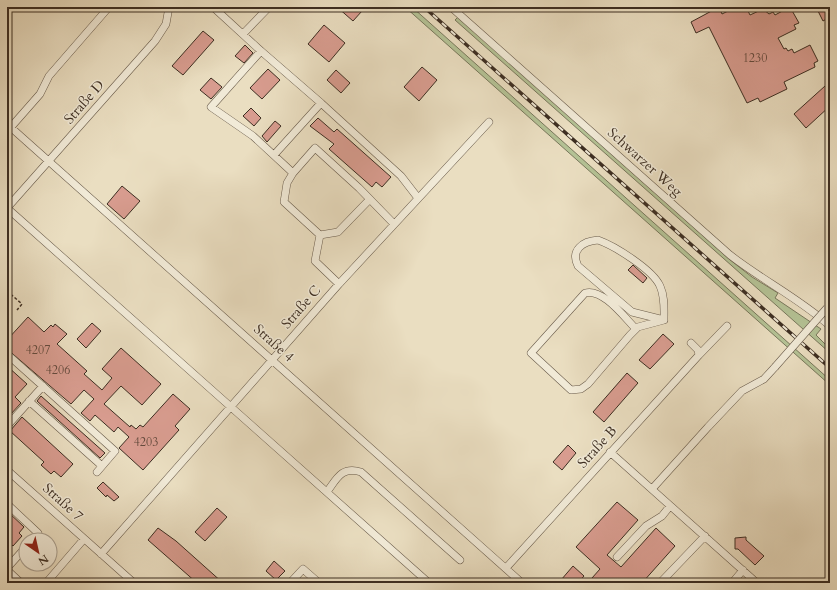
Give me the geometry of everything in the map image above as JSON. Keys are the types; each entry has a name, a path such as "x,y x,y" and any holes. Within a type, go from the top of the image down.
{"street":[{"path":"9,125 40,94 49,76 109,7"},
{"name":"Straße D","path":"7,208 155,41 166,24 170,7"},
{"path":"212,7 401,176 418,198"},
{"path":"243,34 269,7"},
{"name":"Schwarzer Weg","path":"451,7 730,255 811,310 830,326"},
{"path":"261,51 211,107 254,136 293,173"},
{"path":"274,155 321,103"},
{"name":"Straße C","path":"101,554 339,284 476,134 489,122"},
{"name":"Straße 4","path":"9,125 273,359 522,583"},
{"path":"320,235 284,202 287,183 293,173 315,148 394,224"},
{"path":"320,235 338,232 369,200"},
{"path":"7,208 230,408 429,583"},
{"path":"320,235 315,261 339,284"},
{"path":"598,240 639,263 660,284 663,294 664,320 639,315 624,307 578,266 575,259 576,252 580,247 589,241 598,240"},
{"path":"636,330 602,296 591,292 585,293 531,353 571,390 576,390 588,384 636,330 664,320"},
{"path":"652,489 742,391 764,379 776,367 826,308"},
{"name":"Straße B","path":"506,568 610,452 727,326"},
{"path":"691,343 698,350 699,355"},
{"path":"7,354 115,451 99,469 30,401"},
{"path":"7,426 43,386"},
{"path":"610,452 757,583"},
{"name":"Straße 7","path":"7,470 134,583"},
{"path":"327,492 339,475 346,470 361,472 460,560"},
{"path":"7,504 38,532"},
{"path":"617,557 646,526 662,516 670,506"},
{"path":"660,583 704,536"},
{"path":"46,583 84,538"},
{"path":"18,556 7,569 21,583"},
{"path":"290,583 303,569 319,583"},
{"path":"732,583 743,570"}],"path":[{"path":"7,291 22,304 17,310"}],"green space":[{"path":"405,7 412,7 830,380 830,385"},
{"path":"458,17 729,259 752,277 778,293 775,298 821,329 816,335 826,345 830,341 830,353 455,20"}],"building":[{"path":"337,7 358,7 362,11 353,21"},
{"path":"719,7 722,14 736,7 746,7 750,15 763,9 769,14 773,12 775,15 790,7 799,23 794,25 796,29 778,38 784,49 786,48 788,51 792,49 794,53 810,45 818,61 814,63 815,67 784,82 787,89 760,102 758,98 747,103 709,27 696,33 691,22"},
{"path":"816,7 830,7 830,17 823,21"},
{"path":"324,25 345,43 329,62 308,44"},
{"path":"203,31 214,40 183,75 172,66"},
{"path":"245,45 253,53 244,63 235,56"},
{"path":"422,67 437,80 419,101 404,87"},
{"path":"268,69 280,80 262,99 250,88"},
{"path":"336,70 350,83 341,93 327,80"},
{"path":"211,78 222,87 211,99 200,90"},
{"path":"825,86 830,92 830,106 806,128 794,114"},
{"path":"251,108 261,118 254,126 243,116"},
{"path":"318,118 334,132 337,129 391,177 382,187 376,182 372,187 329,149 334,144 310,126"},
{"path":"275,121 281,126 267,142 262,136"},
{"path":"122,186 140,201 124,219 107,204"},
{"path":"633,265 647,278 643,283 628,270"},
{"path":"28,317 44,332 51,325 53,327 55,324 67,334 57,344 87,371 84,374 102,390 112,378 102,369 121,348 161,384 142,405 121,386 104,404 130,427 131,425 136,429 140,425 143,427 173,394 190,409 175,426 179,430 143,470 119,448 129,437 118,427 114,432 95,415 90,421 81,413 94,399 84,390 71,404 7,349 7,340"},
{"path":"92,323 101,331 86,348 77,339"},
{"path":"663,334 674,344 650,369 639,360"},
{"path":"7,366 27,384 15,397 21,403 10,415 7,413"},
{"path":"627,373 638,383 604,422 593,412"},
{"path":"41,396 105,453 100,458 37,401"},
{"path":"22,417 73,464 61,477 54,471 51,474 41,465 44,462 10,431"},
{"path":"568,445 576,453 562,470 553,462"},
{"path":"103,482 119,497 114,501 107,495 106,497 97,488"},
{"path":"617,502 638,520 607,555 621,567 656,528 675,546 642,583 597,583 592,578 600,569 576,547"},
{"path":"217,508 227,517 205,541 195,532"},
{"path":"7,511 24,527 18,532 18,540 13,546 7,541"},
{"path":"158,528 176,541 223,583 197,583 148,540"},
{"path":"746,537 746,540 764,556 755,565 738,549 735,549 735,538"},
{"path":"274,561 285,571 276,580 266,571"},
{"path":"573,566 584,576 578,583 564,583 561,580"}],"railway":[{"path":"424,7 830,368"}]}
